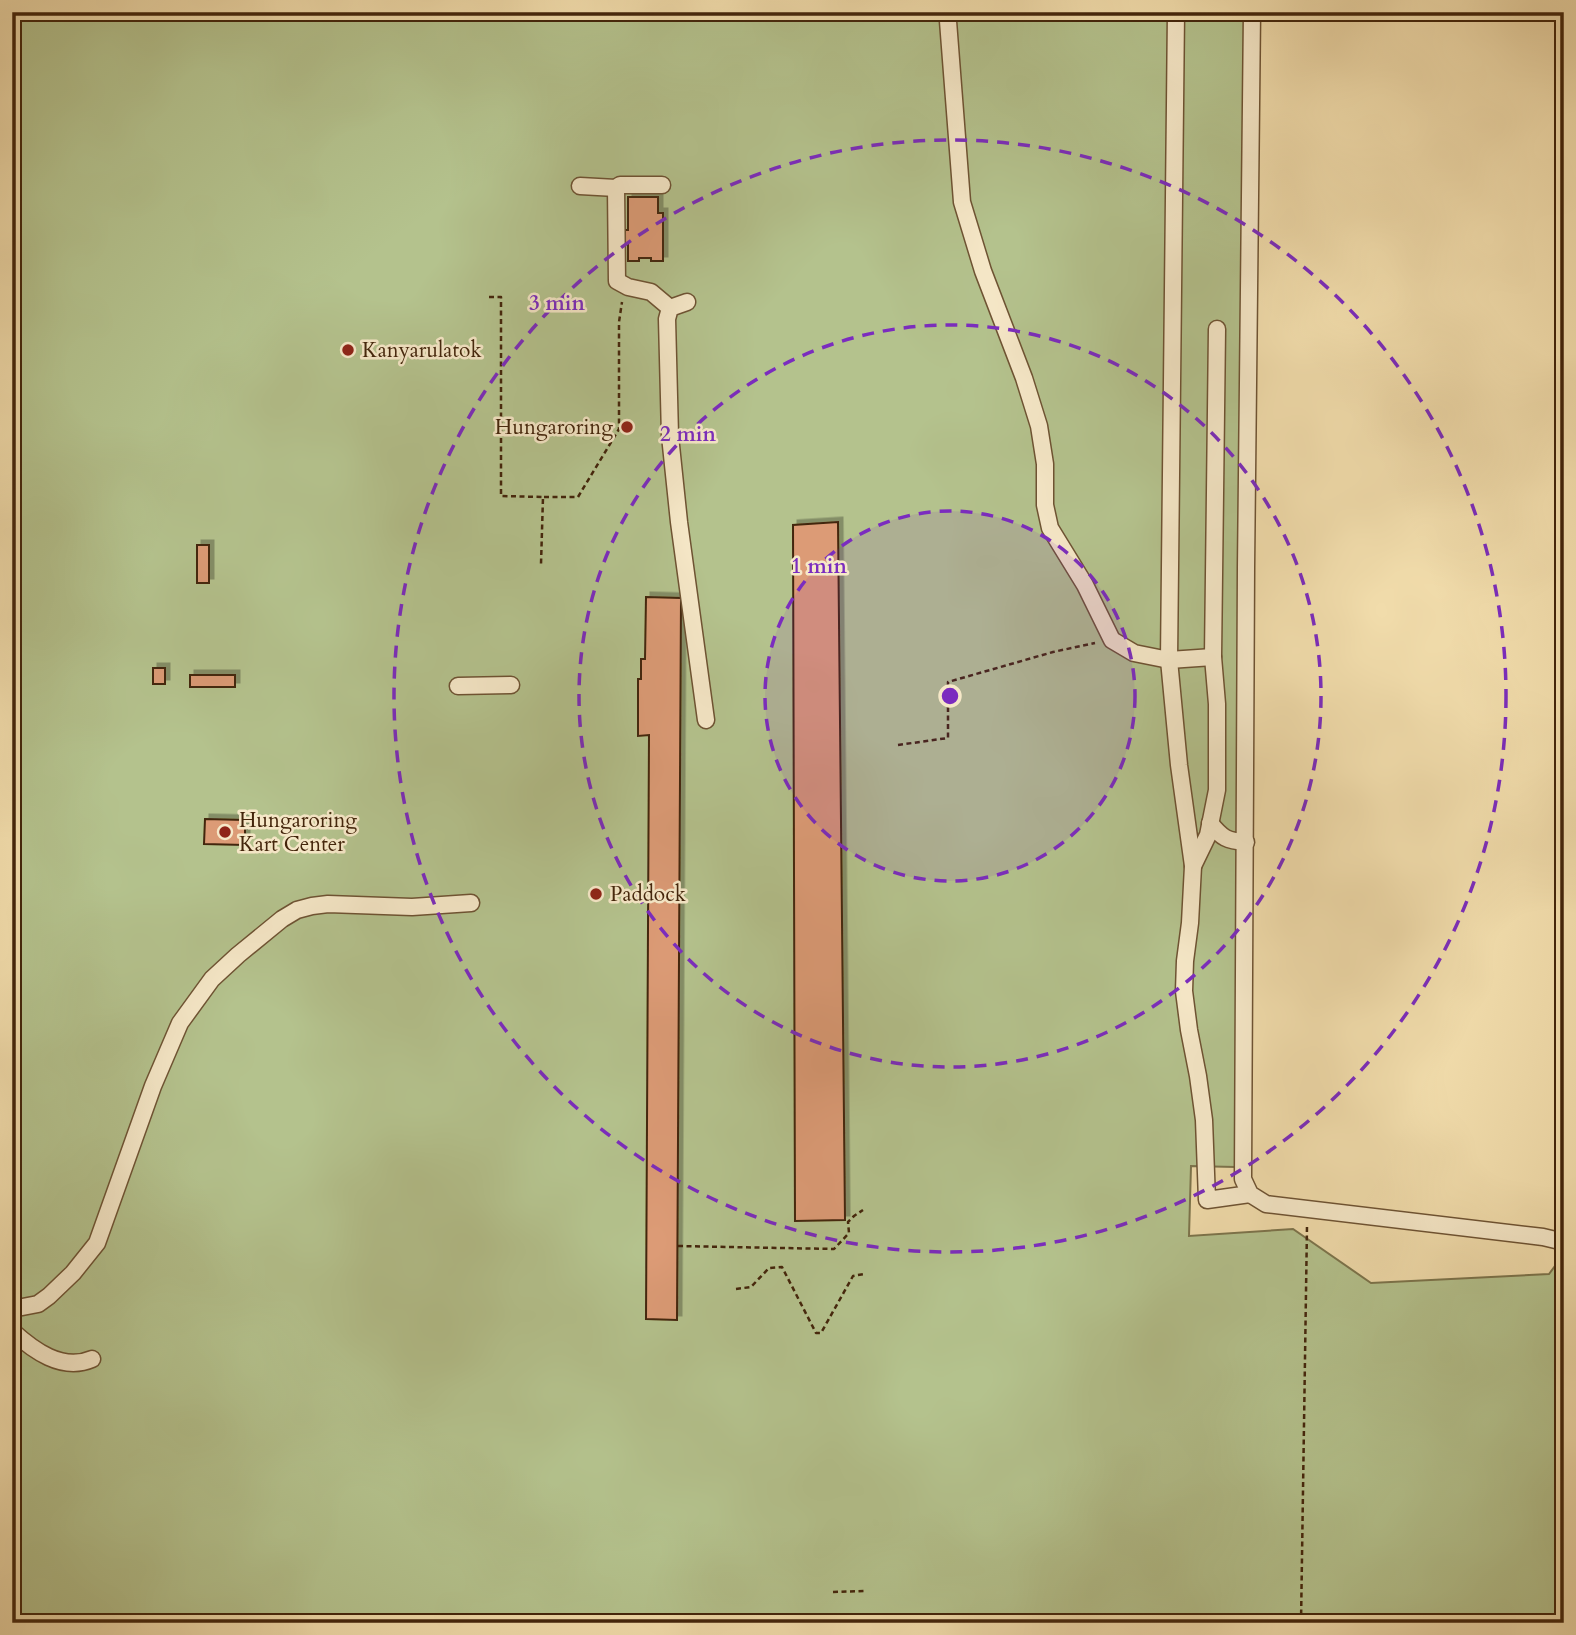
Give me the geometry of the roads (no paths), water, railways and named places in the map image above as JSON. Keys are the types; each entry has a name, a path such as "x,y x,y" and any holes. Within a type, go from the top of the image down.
{"street":[{"path":"946,12 962,202 983,271 1024,378 1039,426 1045,464 1045,505 1050,528 1085,585 1112,640 1134,653 1169,660 1213,657"},
{"path":"1175,12 1169,660 1179,765 1193,866 1184,991 1203,1108 1207,1200 1250,1194"},
{"path":"1252,12 1243,1179 1250,1194 1266,1203 1543,1237 1564,1242"},
{"path":"580,186 616,188 620,185 662,185"},
{"path":"616,188 617,281 628,287 651,292 670,308"},
{"path":"670,308 687,302"},
{"path":"670,308 667,320 670,436 706,720"},
{"path":"1193,866 1208,835 1217,790 1217,704 1213,657 1217,329"},
{"path":"458,686 511,685"},
{"path":"1210,823 1218,834 1227,840 1246,842"},
{"path":"12,1310 38,1304 49,1296 63,1284 97,1243 153,1086 180,1023 212,979 238,954 282,919 297,910 312,906 471,903"},
{"path":"12,1331 46,1356 76,1363 92,1359"}],"place":[{"name":"Kanyarulatok","path":"348,350"},
{"name":"Hungaroring","path":"627,427"},
{"name":"Hungaroring Kart Center","path":"225,832"},
{"name":"Paddock","path":"596,894"}]}
